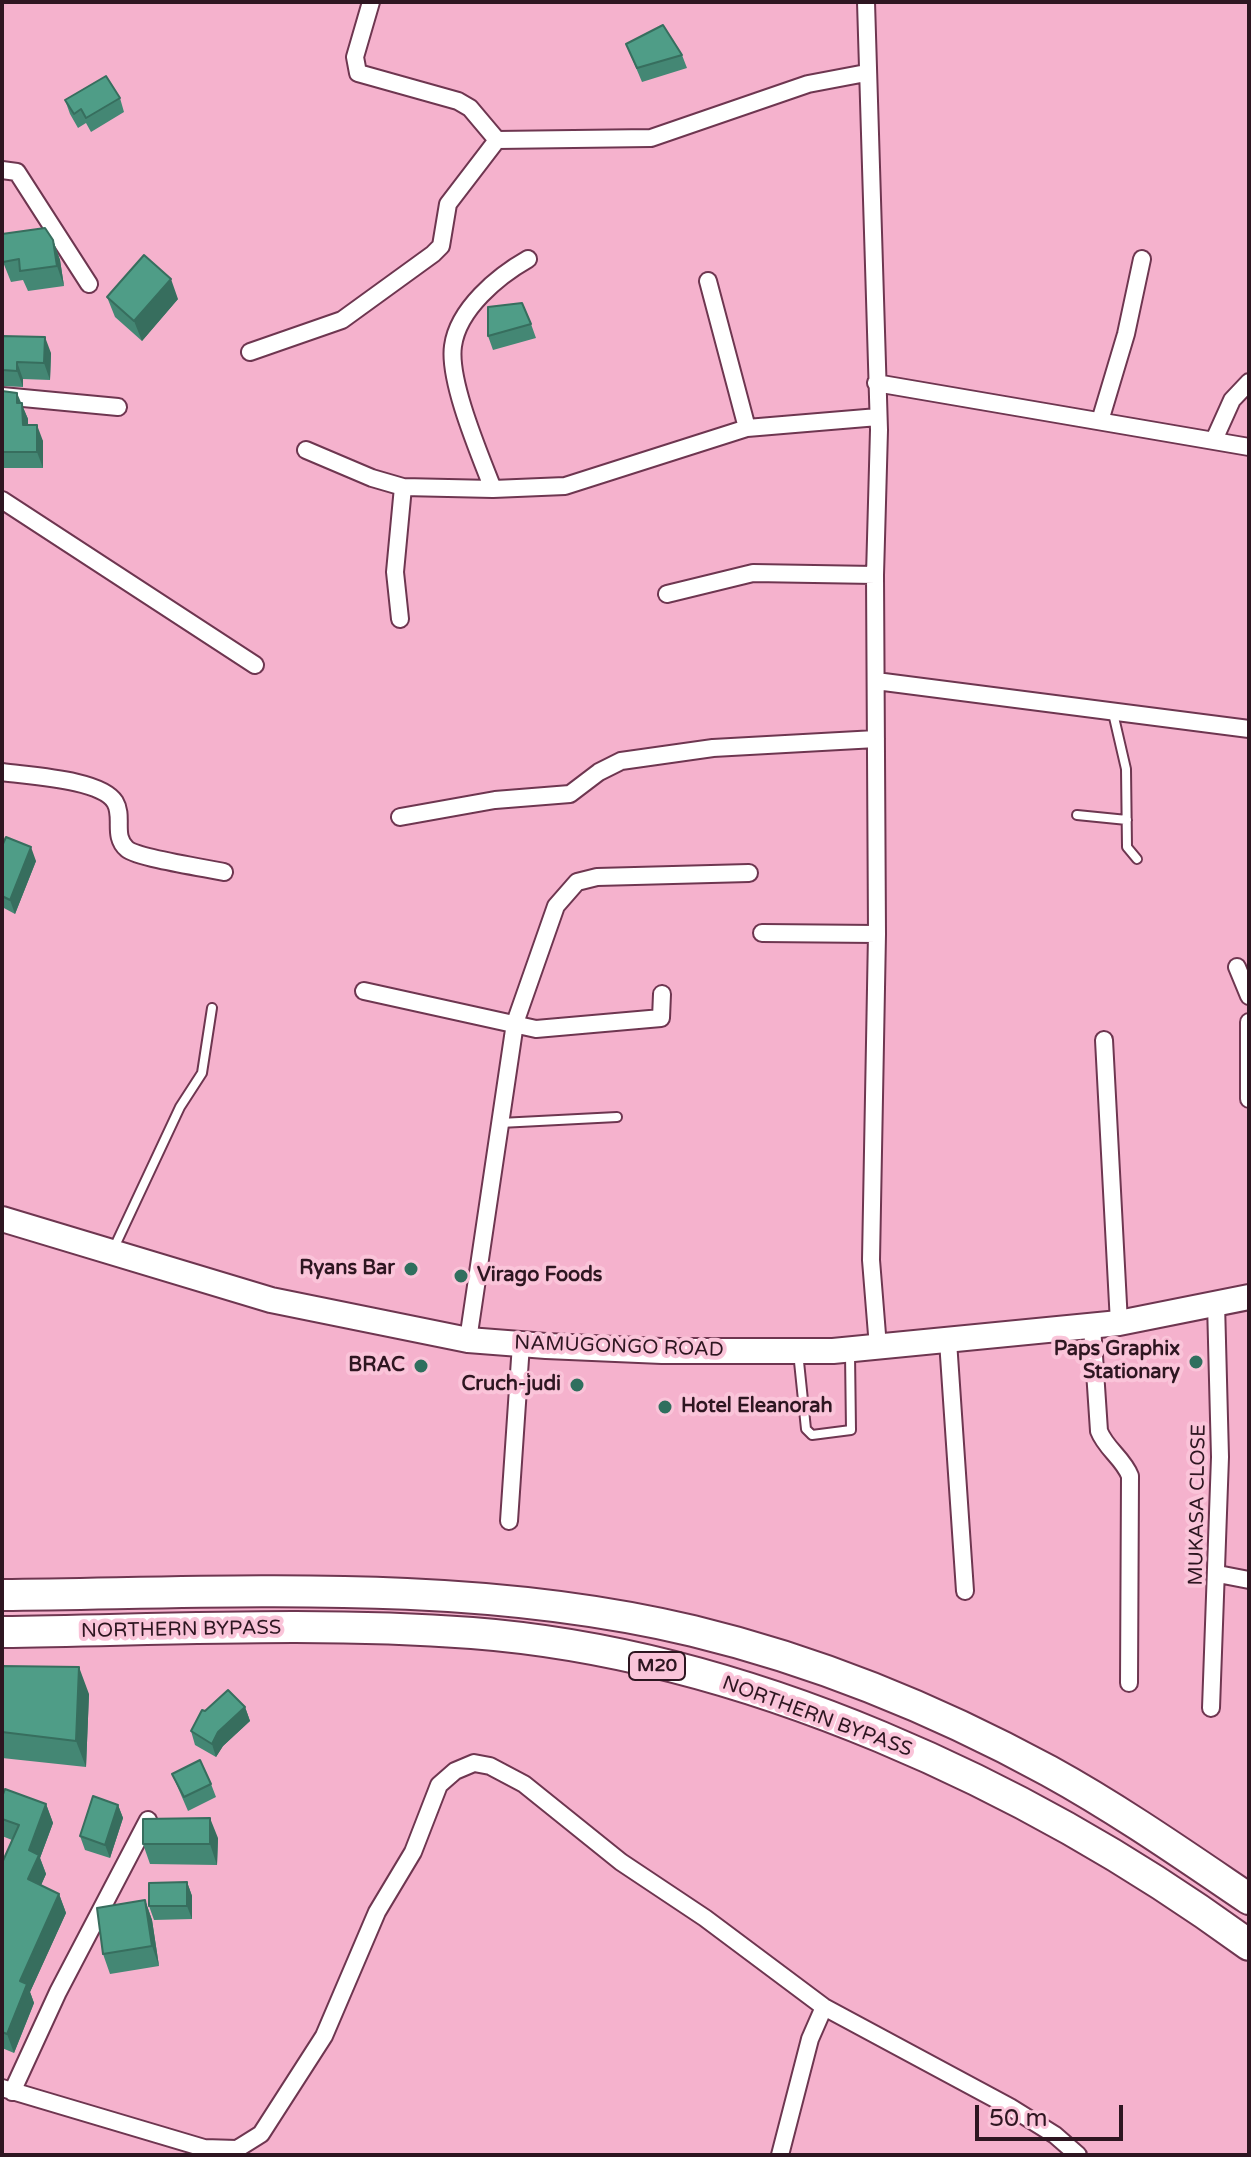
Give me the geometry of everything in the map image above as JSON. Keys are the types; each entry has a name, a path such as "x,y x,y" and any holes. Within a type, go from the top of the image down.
{"highway":[{"name":"NORTHERN BYPASS","path":"2,1595 433,1595 560,1607 692,1631 801,1662 927,1710 1049,1771 1249,1899"},
{"name":"NORTHERN BYPASS","path":"2,1632 363,1628 474,1634 585,1649 741,1686 892,1740 1065,1825 1249,1945"}],"main road":[{"name":"NAMUGONGO ROAD","path":"2,1219 271,1300 468,1340 521,1344 662,1351 850,1349 1119,1323 1249,1297"}],"street":[{"path":"371,2 355,57 358,73 458,101 480,117 497,140"},
{"path":"866,2 878,417 875,575 877,934 871,1260 878,1347"},
{"path":"497,140 651,138 808,84 866,73"},
{"path":"250,352 342,320 433,254 441,246 448,204 497,140"},
{"path":"2,170 17,172 89,284"},
{"path":"493,489 473,438 452,363 453,343 483,294 501,274 528,259"},
{"path":"1100,421 1126,334 1142,259"},
{"path":"708,281 747,428"},
{"path":"1214,440 1232,400 1249,382"},
{"path":"876,383 1249,447"},
{"path":"2,396 118,407"},
{"path":"306,450 372,478 403,487 493,489 565,486 747,428 878,417"},
{"path":"400,619 395,572 403,487"},
{"path":"2,500 255,665"},
{"path":"667,594 753,573 875,575"},
{"path":"876,681 1249,729"},
{"path":"400,817 495,800 570,794 599,772 621,761 713,748 876,739"},
{"path":"2,772 87,785 105,793 115,802 119,839 131,852 224,872"},
{"path":"468,1340 515,1023 556,906 577,882 597,877 749,873"},
{"path":"762,933 877,934"},
{"path":"1237,967 1249,996"},
{"path":"364,991 536,1029 661,1018 662,994"},
{"path":"1249,1022 1249,1099"},
{"path":"1104,1040 1119,1323"},
{"name":"MUKASA CLOSE","path":"1211,1708 1220,1457 1216,1303"},
{"path":"1092,1326 1099,1431 1103,1440 1123,1459 1130,1476 1129,1683"},
{"path":"948,1341 965,1591"},
{"path":"509,1521 521,1344"},
{"path":"1218,1574 1249,1580"},
{"path":"148,1820 7,2090 180,2143 224,2150 250,2143 261,2134 324,2036 377,1912 413,1852 439,1785 455,1771 474,1763 490,1766 524,1784 621,1862 717,1927 824,2007 1010,2107 1055,2135 1078,2155"},
{"path":"780,2155 810,2039 824,2007"}],"lane":[{"path":"1113,713 1126,769 1127,847 1137,859"},
{"path":"1077,815 1127,820"},
{"path":"111,1254 180,1107 202,1073 212,1008"},
{"path":"500,1123 617,1117"},
{"path":"798,1351 806,1429 812,1435 851,1430 850,1349"}],"building":[{"path":"663,25 682,55 637,68 626,44"},
{"path":"106,76 120,98 86,118 81,109 74,114 65,100"},
{"path":"45,228 53,240 57,266 20,271 19,259 3,262 2,234"},
{"path":"144,255 171,279 134,321 107,297"},
{"path":"522,303 531,324 488,336 488,307"},
{"path":"2,336 45,337 44,363 17,362 17,371 2,370"},
{"path":"2,391 17,393 17,403 22,403 23,425 37,425 37,452 2,452"},
{"path":"6,837 31,847 10,900 2,896 2,846"},
{"path":"2,1666 79,1667 76,1741 2,1732"},
{"path":"228,1690 245,1707 218,1732 212,1744 191,1731 202,1710 205,1711"},
{"path":"200,1760 211,1784 184,1797 172,1774"},
{"path":"5,1789 46,1804 29,1850 39,1855 28,1879 59,1894 20,1981 27,1984 7,2034 2,2032 2,1863 19,1825 2,1819"},
{"path":"93,1796 118,1805 105,1845 80,1836"},
{"path":"210,1818 210,1844 143,1844 143,1819"},
{"path":"187,1882 187,1906 149,1906 149,1883"},
{"path":"145,1900 152,1946 103,1954 97,1908"}],"place":[{"name":"Ryans Bar","path":"411,1269"},
{"name":"Virago Foods","path":"461,1276"},
{"name":"Paps Graphix Stationary","path":"1196,1362"},
{"name":"BRAC","path":"421,1366"},
{"name":"Cruch-judi","path":"577,1385"},
{"name":"Hotel Eleanorah","path":"665,1407"}]}
